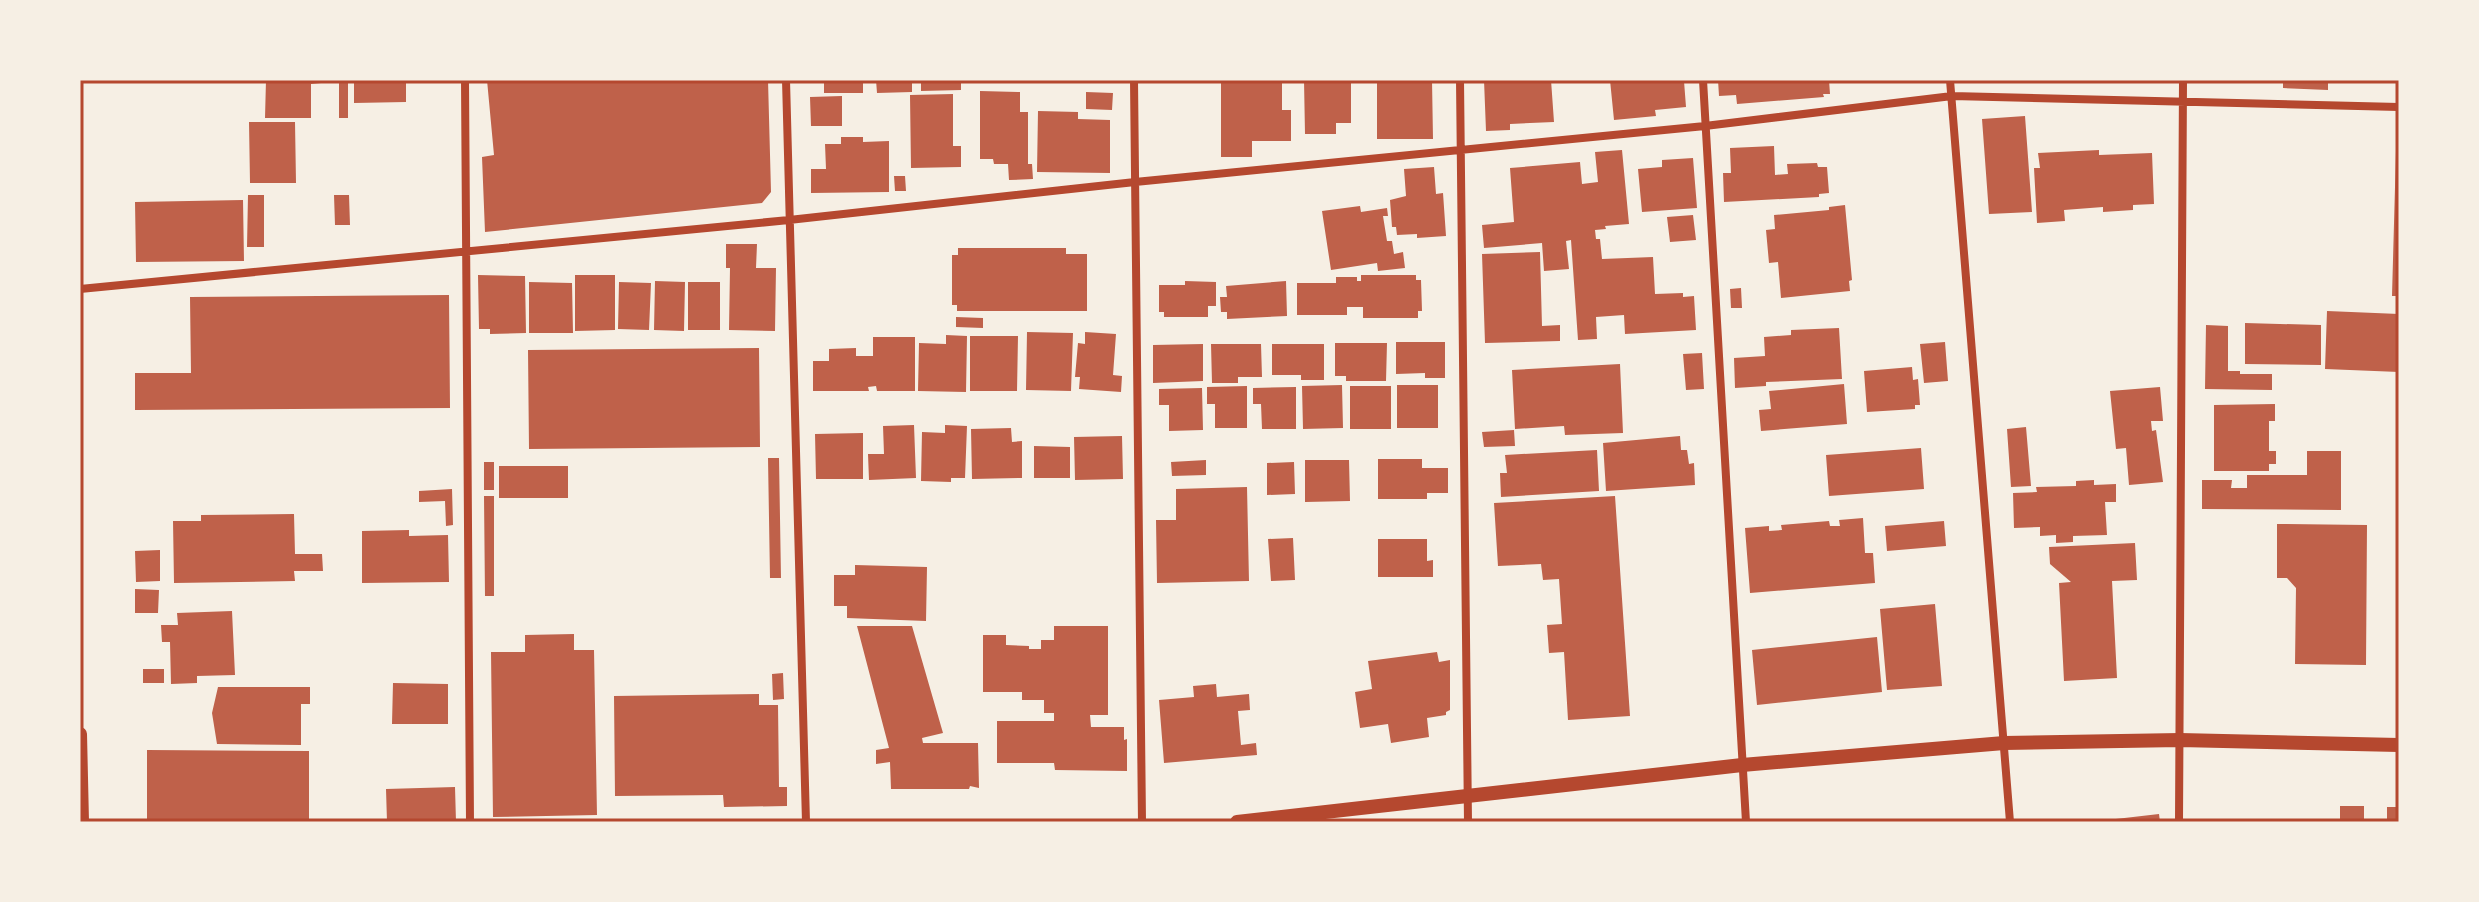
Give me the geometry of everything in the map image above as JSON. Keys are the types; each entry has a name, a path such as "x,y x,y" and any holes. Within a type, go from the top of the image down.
{"street":[{"path":"465,80 470,822"},
{"path":"786,80 806,822"},
{"path":"1134,80 1142,822"},
{"path":"1460,80 1468,822"},
{"path":"1703,80 1746,822"},
{"path":"1950,80 2010,822"},
{"path":"2179,822 2183,80"},
{"path":"80,289 1705,126 1952,96 2399,107"},
{"path":"80,734 82,822"},
{"path":"1237,822 1742,765 2004,743 2180,740 2399,745"}],"building":[{"path":"266,80 321,80 321,83 311,84 311,118 265,118"},
{"path":"339,80 348,80 348,118 339,118"},
{"path":"354,80 406,80 406,102 354,103"},
{"path":"487,80 768,80 771,192 762,203 485,232 482,157 494,155"},
{"path":"824,80 863,80 863,93 824,93"},
{"path":"876,80 912,80 912,92 877,93"},
{"path":"921,80 961,80 961,90 921,91"},
{"path":"1221,80 1282,80 1282,110 1291,110 1291,141 1252,141 1252,157 1221,157"},
{"path":"1304,80 1351,80 1351,123 1336,123 1336,134 1305,134"},
{"path":"1377,80 1432,80 1433,139 1377,139"},
{"path":"1484,80 1551,80 1554,122 1510,124 1510,130 1486,131"},
{"path":"1610,80 1684,81 1686,107 1655,110 1656,116 1614,120"},
{"path":"1718,80 1829,80 1830,94 1737,104 1736,95 1719,96"},
{"path":"2283,80 2328,80 2328,90 2283,88"},
{"path":"980,91 1020,92 1020,112 1028,112 1028,164 1032,164 1033,179 1009,180 1008,164 994,164 993,159 980,159"},
{"path":"1086,92 1113,93 1112,110 1086,109"},
{"path":"953,94 953,146 961,146 961,167 911,168 910,95"},
{"path":"842,96 842,126 811,126 810,97"},
{"path":"1038,111 1078,112 1078,119 1110,120 1110,173 1037,172"},
{"path":"2025,116 2032,212 1989,214 1982,119"},
{"path":"249,122 295,122 296,183 250,183"},
{"path":"841,137 863,137 863,142 889,141 889,192 811,193 811,169 826,169 825,144 841,144"},
{"path":"1774,146 1775,175 1788,174 1787,164 1817,163 1818,167 1827,167 1829,193 1819,194 1819,197 1724,202 1723,173 1731,173 1730,148"},
{"path":"1622,150 1629,224 1595,230 1596,239 1600,239 1602,259 1653,257 1655,294 1683,293 1683,297 1694,296 1696,330 1625,334 1624,315 1596,317 1597,339 1578,340 1571,240 1566,241 1569,269 1544,271 1542,243 1484,248 1482,225 1514,222 1510,168 1580,162 1582,184 1598,182 1595,152"},
{"path":"2099,150 2099,155 2152,153 2154,204 2133,205 2133,210 2103,212 2103,207 2064,210 2065,221 2037,223 2034,168 2040,168 2038,153"},
{"path":"2396,151 2399,151 2399,296 2392,296"},
{"path":"1693,158 1697,208 1642,212 1638,169 1662,167 1662,160"},
{"path":"1434,167 1436,194 1443,193 1446,236 1417,238 1417,234 1397,235 1396,227 1392,227 1390,200 1406,196 1404,169"},
{"path":"894,176 905,176 906,191 895,191"},
{"path":"248,195 264,195 264,247 247,247"},
{"path":"334,195 349,195 350,225 335,225"},
{"path":"243,200 244,261 136,262 135,202"},
{"path":"1845,205 1852,280 1849,281 1850,291 1781,298 1778,262 1769,263 1766,230 1775,229 1774,215 1829,210 1829,207"},
{"path":"1360,206 1361,212 1387,208 1388,216 1383,216 1387,241 1392,241 1394,254 1403,252 1405,268 1378,271 1377,263 1331,270 1322,211"},
{"path":"1693,215 1696,240 1670,242 1667,217"},
{"path":"726,244 757,244 756,268 776,268 775,331 729,330 730,268 726,268"},
{"path":"958,248 1066,248 1066,254 1087,254 1087,311 957,311 957,305 952,305 952,255 958,255"},
{"path":"1540,252 1542,326 1560,325 1560,341 1485,343 1482,254"},
{"path":"478,275 525,276 526,333 490,334 490,329 479,329"},
{"path":"575,275 615,275 615,330 575,331"},
{"path":"1361,275 1416,275 1416,280 1421,280 1422,311 1418,311 1418,318 1363,318 1363,307 1347,307 1347,315 1297,315 1297,283 1336,283 1336,277 1357,277 1357,281 1361,281"},
{"path":"655,281 685,282 684,331 654,330"},
{"path":"1185,281 1216,282 1216,306 1208,306 1208,317 1164,317 1164,312 1159,312 1159,285 1185,285"},
{"path":"1286,281 1287,316 1227,319 1227,312 1221,312 1220,297 1227,297 1226,286"},
{"path":"529,282 572,283 573,333 529,333"},
{"path":"619,282 651,283 649,330 618,329"},
{"path":"688,282 720,282 720,330 688,330"},
{"path":"1741,288 1742,308 1731,308 1730,289"},
{"path":"449,295 450,408 135,410 135,373 191,373 190,297"},
{"path":"2327,311 2399,314 2399,372 2325,369"},
{"path":"956,317 983,318 983,328 956,327"},
{"path":"2245,323 2321,325 2321,365 2245,364"},
{"path":"2206,325 2228,326 2228,371 2272,374 2272,390 2205,389"},
{"path":"1839,328 1842,379 1766,382 1766,386 1735,388 1734,358 1765,356 1764,337 1791,335 1791,330"},
{"path":"1027,332 1073,333 1071,391 1026,390"},
{"path":"1085,332 1116,334 1113,375 1122,376 1121,392 1079,389 1080,377 1075,377 1078,343 1085,344"},
{"path":"946,335 967,336 966,392 918,391 919,343 946,344"},
{"path":"970,336 1018,336 1017,391 970,391"},
{"path":"873,337 915,337 915,391 877,391 876,386 868,387 869,391 813,391 813,361 829,361 829,349 856,348 856,356 873,356"},
{"path":"1396,342 1445,342 1445,378 1425,378 1425,373 1396,374"},
{"path":"1945,342 1948,381 1924,383 1920,344"},
{"path":"1335,343 1387,343 1386,381 1346,381 1346,376 1335,376"},
{"path":"1203,344 1203,381 1153,383 1153,345"},
{"path":"1211,344 1261,344 1262,377 1238,377 1238,383 1212,383"},
{"path":"1272,344 1324,344 1324,380 1301,380 1301,375 1272,375"},
{"path":"759,348 760,447 529,449 528,350"},
{"path":"1702,353 1704,389 1686,390 1683,354"},
{"path":"1620,364 1623,433 1565,435 1564,426 1515,429 1512,370"},
{"path":"1912,367 1913,380 1918,379 1920,405 1915,405 1915,409 1867,412 1864,371"},
{"path":"1844,384 1847,424 1761,431 1759,410 1771,409 1769,391"},
{"path":"1342,385 1343,428 1303,429 1302,386"},
{"path":"1397,385 1438,385 1438,428 1397,428"},
{"path":"1247,386 1247,428 1215,428 1215,404 1207,404 1207,387"},
{"path":"1350,386 1391,386 1391,429 1350,429"},
{"path":"1296,387 1296,429 1262,429 1261,404 1253,404 1253,388"},
{"path":"2160,387 2163,421 2151,421 2152,431 2156,430 2163,482 2129,485 2126,448 2116,449 2110,391"},
{"path":"1202,388 1203,430 1169,431 1169,405 1159,405 1159,389"},
{"path":"2275,404 2275,421 2269,421 2269,451 2276,451 2276,464 2269,464 2269,471 2214,471 2214,405"},
{"path":"914,425 916,478 869,480 868,454 884,454 883,426"},
{"path":"945,425 967,426 965,478 951,478 951,482 921,481 922,432 945,433"},
{"path":"2026,427 2031,486 2011,487 2007,429"},
{"path":"1011,428 1012,442 1022,441 1022,478 972,479 971,429"},
{"path":"1514,430 1515,446 1484,447 1482,432"},
{"path":"863,433 863,479 816,479 815,434"},
{"path":"1122,436 1123,479 1075,480 1074,437"},
{"path":"1680,436 1681,450 1687,450 1689,464 1694,463 1695,485 1606,491 1603,443"},
{"path":"1034,446 1070,447 1070,478 1034,478"},
{"path":"1921,448 1924,489 1829,496 1826,455"},
{"path":"1597,450 1599,491 1501,497 1500,473 1507,473 1505,455"},
{"path":"2307,451 2341,451 2341,510 2202,509 2202,480 2232,480 2231,488 2247,488 2247,475 2307,475"},
{"path":"768,458 779,458 781,578 770,578"},
{"path":"1378,459 1422,459 1422,468 1448,468 1448,493 1427,493 1427,499 1378,499"},
{"path":"1206,460 1206,475 1172,476 1171,462"},
{"path":"1305,460 1349,460 1350,501 1305,502"},
{"path":"484,462 494,462 494,490 484,490"},
{"path":"1294,462 1295,494 1267,495 1267,463"},
{"path":"499,466 568,466 568,498 499,498"},
{"path":"2094,480 2094,485 2116,484 2116,502 2105,502 2107,535 2073,536 2073,542 2056,543 2056,535 2040,536 2040,527 2014,528 2013,493 2037,492 2036,487 2076,486 2076,481"},
{"path":"1247,487 1249,581 1157,583 1156,520 1176,520 1176,489"},
{"path":"452,489 453,525 446,526 445,501 419,502 419,491"},
{"path":"484,496 494,496 494,596 485,596"},
{"path":"1615,496 1630,716 1568,720 1564,652 1549,653 1547,625 1562,624 1559,579 1543,580 1541,564 1498,566 1494,503"},
{"path":"294,514 295,554 322,554 323,571 294,571 295,581 174,583 173,521 201,521 201,515"},
{"path":"1863,518 1865,553 1873,553 1875,583 1750,593 1745,528 1769,526 1769,531 1782,530 1781,525 1829,521 1830,526 1840,526 1839,520"},
{"path":"1944,521 1946,546 1887,551 1885,526"},
{"path":"2277,524 2367,525 2366,665 2295,664 2296,588 2287,578 2277,578"},
{"path":"409,530 409,536 448,535 449,582 362,583 362,531"},
{"path":"1293,538 1295,580 1271,581 1268,539"},
{"path":"1378,539 1427,539 1427,561 1433,560 1433,577 1378,577"},
{"path":"2135,543 2137,580 2112,581 2117,678 2064,681 2059,583 2071,582 2050,564 2049,547"},
{"path":"160,550 160,581 136,582 135,551"},
{"path":"855,565 927,567 926,621 847,618 847,606 834,606 834,575 855,575"},
{"path":"135,589 159,590 158,613 135,613"},
{"path":"1935,604 1942,686 1887,690 1880,609"},
{"path":"232,611 235,675 197,676 197,683 171,684 170,642 162,642 161,625 178,625 177,613"},
{"path":"857,626 912,626 943,733 922,738 923,743 978,743 979,788 891,789 890,762 876,764 876,750 889,748"},
{"path":"1054,626 1108,626 1108,715 1090,715 1091,727 1124,727 1127,771 1055,770 1054,763 997,763 997,721 1054,721 1054,713 1044,713 1044,700 1022,700 1022,692 983,692 983,635 1006,635 1006,645 1041,649 1041,640 1054,640"},
{"path":"574,634 574,650 594,650 597,815 493,817 491,652 525,652 525,635"},
{"path":"1877,637 1882,692 1757,705 1752,650"},
{"path":"1437,652 1439,662 1450,660 1450,710 1446,715 1427,718 1429,737 1391,743 1388,724 1360,728 1355,692 1372,689 1368,661"},
{"path":"143,669 164,669 164,683 143,683"},
{"path":"783,673 784,699 773,700 772,674"},
{"path":"393,683 448,684 448,724 392,724"},
{"path":"1216,684 1217,697 1249,694 1250,710 1238,711 1241,745 1256,743 1257,755 1164,763 1159,700 1194,697 1193,686"},
{"path":"218,687 310,687 310,704 301,704 301,745 217,744 212,713"},
{"path":"759,694 759,705 778,705 779,787 787,787 787,806 724,807 723,795 615,796 614,696"},
{"path":"147,750 309,751 309,822 147,822"},
{"path":"455,787 456,822 387,822 386,789"},
{"path":"2340,806 2364,806 2364,822 2340,822"},
{"path":"2387,807 2399,807 2399,822 2387,822"},
{"path":"2159,814 2160,822 2107,822 2107,820"}]}
